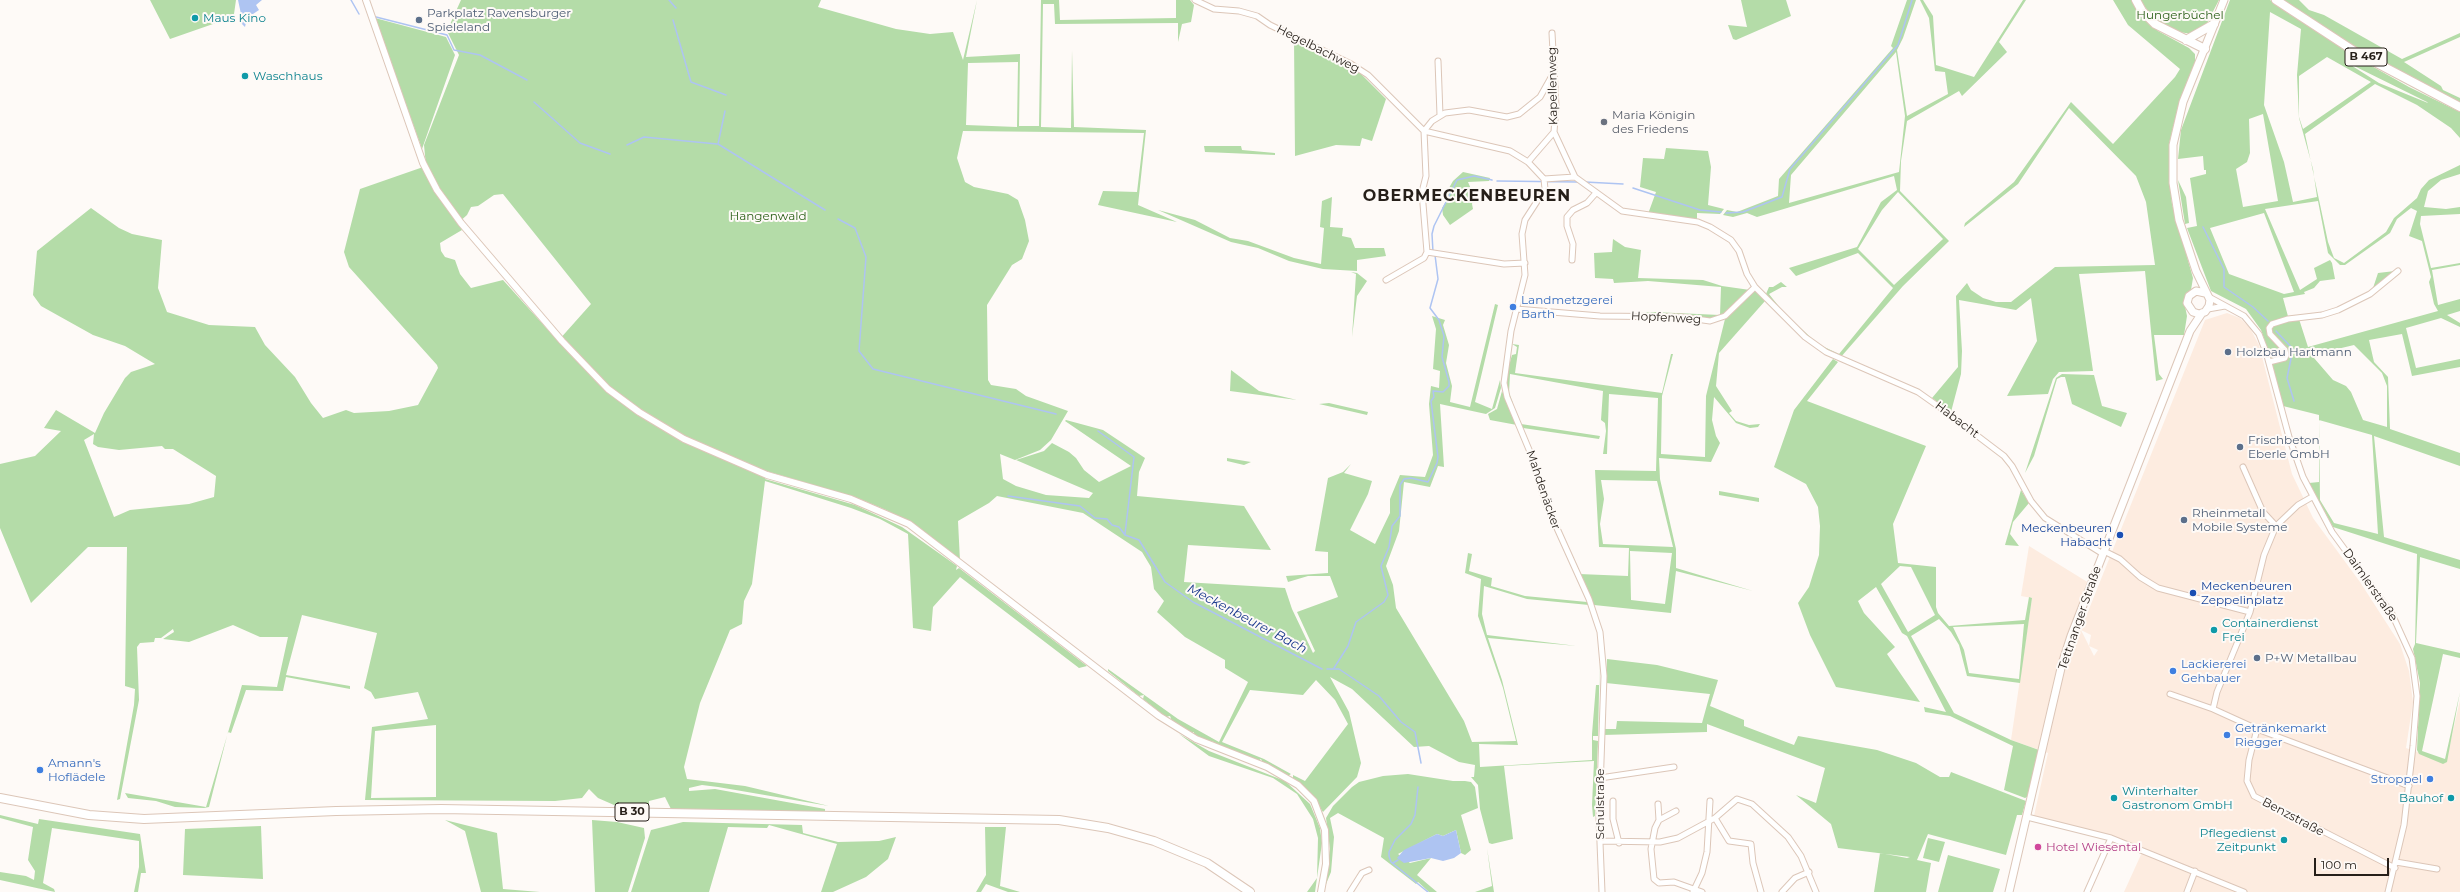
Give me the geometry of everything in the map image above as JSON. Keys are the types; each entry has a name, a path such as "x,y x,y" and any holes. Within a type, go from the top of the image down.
{"main road":[{"path":"2136,0 2150,20 2162,29 2204,49"},
{"path":"2196,271 2193,292 2187,301 2191,311 2205,311 2210,303 2196,271 2179,220 2173,183 2172,157 2176,127 2183,102 2224,0"},
{"name":"B 467","path":"2276,0 2354,51 2460,107"},
{"path":"2186,40 2214,24"},
{"path":"2193,292 2207,295"},
{"name":"Tettnanger Straße","path":"2190,331 2191,311"},
{"name":"Tettnanger Straße","path":"2009,892 2062,664 2190,331 2205,311"},
{"name":"B 30","path":"0,798 89,815 144,819 336,811 441,809 1059,820 1108,828 1154,841 1207,863 1250,892"}],"street":[{"path":"366,0 423,163 437,190 461,223 562,341 608,389 639,412 684,439 767,475 851,499 909,524 1159,716 1196,739 1225,752 1267,767 1298,785 1314,801 1325,830 1326,864 1321,892"},
{"name":"Hegelbachweg","path":"1195,0 1214,9 1239,11 1257,16 1270,25 1351,64 1368,75 1424,132"},
{"name":"Kapellenweg","path":"1552,34 1553,74 1556,106 1554,132 1576,178 1596,194 1622,211 1698,222 1717,230 1736,246 1755,287 1785,318"},
{"path":"1438,61 1440,115"},
{"path":"1432,253 1422,192 1426,176 1424,132 1440,115 1469,110 1495,116 1513,116 1533,104 1544,92 1553,74"},
{"path":"1424,132 1498,147 1528,162 1545,181 1576,178"},
{"path":"1528,162 1554,132"},
{"name":"Mahdenäcker","path":"1545,181 1543,192 1525,220 1522,234 1525,275 1516,309 1503,375 1505,389 1528,444 1546,504 1595,613 1603,648 1602,715"},
{"path":"1572,260 1573,244 1567,226 1567,217 1573,210 1587,203 1596,194"},
{"path":"1386,280 1432,253 1504,264 1525,263"},
{"path":"2269,362 2285,358 2285,350 2270,334 2272,324 2288,319 2322,315 2338,310 2370,294 2398,271"},
{"name":"Hopfenweg","path":"1516,309 1600,316 1682,317 1710,321 1725,316 1755,287"},
{"name":"Daimlerstraße","path":"2207,295 2225,306 2237,311 2254,327 2269,362 2292,449 2312,497 2345,550 2392,614 2412,658 2418,696 2409,786 2404,825 2395,868 2388,892"},
{"path":"2205,311 2225,306"},
{"name":"Habacht","path":"1785,318 1805,337 1826,352 1918,392 2004,456 2012,466 2030,501 2045,518 2104,552 2120,559 2140,577 2158,588 2250,612"},
{"path":"2243,467 2263,512 2276,526"},
{"path":"2213,709 2217,692 2250,612 2264,555 2276,526 2298,505 2312,497"},
{"path":"2170,694 2213,709 2257,729 2409,786"},
{"name":"Schulstraße","path":"1602,715 1600,778 1602,892"},
{"name":"Benzstraße","path":"2257,729 2249,760 2247,781 2254,796 2395,868"},
{"path":"1600,778 1674,767"},
{"path":"1600,841 1619,843 1654,842 1678,838 1709,822 1737,799 1752,804 1788,837 1801,856 1809,872 1816,892"},
{"path":"1613,801 1614,819 1619,843"},
{"path":"1694,891 1702,873 1708,852 1710,801"},
{"path":"1658,804 1659,820 1655,828 1654,842 1651,849 1654,880 1659,882 1674,882 1694,891 1702,892"},
{"path":"1659,820 1676,811"},
{"path":"2027,817 2111,838 2244,892"},
{"path":"1715,818 1729,841 1751,844 1753,863 1761,892"},
{"path":"2087,892 2111,838"},
{"path":"2396,862 2437,869"},
{"path":"1350,892 1362,873 1369,870"},
{"path":"2186,892 2195,871"},
{"path":"1782,892 1795,878 1809,872"}],"shaded area":[{"path":"2227,313 2240,318 2250,328 2259,345 2292,474 2313,518 2360,582 2400,644 2409,671 2413,702 2406,748 2446,762 2460,700 2460,892 2124,892 2144,848 2034,816 2048,753 2011,740 2032,598 2021,596 2029,546 2089,583 2072,629 2081,629 2205,320","holes":["2081,630 2091,635 2089,646","2089,646 2098,650 2094,656"]}],"green space":[{"path":"150,0 236,0 234,14 213,24 170,39"},
{"name":"Hangenwald","path":"461,0 821,0 818,7 896,29 930,34 953,32 963,60 977,0 966,57 1020,54 1019,126 1039,126 1041,0 1059,0 1060,20 1176,18 1176,0 1190,0 1194,5 1191,22 1182,24 1178,42 1178,23 1055,24 1054,4 1043,4 1041,127 1071,128 1072,50 1074,127 1146,130 1138,205 1177,222 1098,205 1103,191 1137,192 1144,133 963,131 957,158 965,182 974,187 1008,194 1018,200 1025,220 1029,241 1022,259 1012,265 987,305 988,380 991,385 1016,389 1026,396 1068,411 1051,440 1040,450 1015,460 1000,454 1003,479 1016,486 1046,495 1089,498 1093,493 1016,460 1044,451 1052,443 1069,452 1076,458 1084,470 1099,482 1131,466 1065,421 1066,420 1103,430 1145,458 1139,472 1137,496 1244,506 1271,550 1188,545 1184,582 1285,588 1292,609 1313,653 1315,651 1297,612 1338,597 1330,576 1308,576 1288,582 1286,576 1328,573 1328,552 1315,551 1328,478 1343,472 1351,464 1344,473 1372,481 1368,494 1350,530 1375,544 1390,513 1390,499 1400,475 1425,477 1433,455 1429,404 1431,386 1439,388 1440,371 1433,369 1436,329 1432,316 1445,320 1443,325 1449,345 1446,363 1452,386 1450,402 1470,407 1495,304 1498,305 1475,402 1492,409 1500,380 1501,388 1495,408 1486,414 1440,404 1444,467 1438,466 1430,487 1404,482 1399,531 1386,566 1393,585 1396,608 1464,721 1472,742 1516,741 1503,688 1478,616 1481,579 1465,573 1468,553 1472,554 1469,571 1492,578 1491,586 1525,596 1587,602 1589,605 1527,599 1484,586 1482,614 1487,635 1577,646 1488,638 1502,680 1518,745 1479,744 1480,767 1592,760 1592,734 1596,685 1599,685 1600,650 1598,736 1593,736 1593,740 1598,741 1595,816 1593,817 1592,805 1594,761 1504,766 1513,839 1492,844 1489,843 1480,809 1478,785 1471,777 1474,777 1475,765 1459,762 1429,746 1414,747 1352,689 1330,677 1349,712 1361,763 1357,777 1323,812 1314,799 1293,779 1293,775 1305,781 1348,724 1335,700 1316,680 1303,695 1250,690 1222,742 1264,759 1291,774 1288,776 1263,763 1261,759 1258,761 1238,754 1236,751 1234,753 1214,746 1213,741 1210,744 1194,735 1194,732 1190,733 1172,721 1170,716 1166,717 1143,699 1144,695 1139,696 1108,671 1108,669 1178,719 1219,742 1248,682 1225,668 1225,660 1185,637 1157,612 1164,601 1154,589 1151,567 1142,552 1083,513 997,496 989,503 958,521 960,561 907,521 886,510 855,497 766,471 765,479 855,505 902,527 957,566 956,570 959,568 1087,666 1079,668 960,577 933,607 931,631 913,628 908,534 880,519 851,508 765,481 752,584 744,601 742,624 730,630 700,703 684,767 687,779 745,786 829,806 702,785 689,788 689,791 715,789 825,809 825,812 671,809 665,797 649,801 649,804 645,808 614,805 598,798 589,789 582,798 555,801 365,800 372,727 428,719 418,692 375,699 371,692 364,688 377,633 302,615 286,675 350,686 350,689 286,677 283,691 246,690 231,733 228,732 242,685 277,687 288,637 260,637 233,625 189,642 163,639 174,632 173,629 161,638 155,638 154,642 140,643 137,647 139,700 120,799 117,800 134,705 135,689 125,686 127,547 88,547 31,603 0,528 0,464 35,456 61,431 44,428 56,410 95,433 104,413 125,378 131,372 155,364 125,346 93,335 41,306 33,295 37,251 91,208 119,228 132,234 162,240 158,288 167,312 209,325 255,327 265,345 295,377 311,403 323,418 346,410 354,413 389,411 418,405 438,368 437,365 349,267 344,252 360,189 426,166 424,145 459,55 447,31","holes":["1018,62 1017,127 966,125 968,63","503,194 591,304 558,341 503,280 471,288 460,274 455,260 445,257 441,251 440,243 462,230 458,223 467,215 471,207 478,206 494,195","94,434 93,444 98,447 119,450 162,446 165,449 173,449 216,476 214,497 189,504 130,510 114,517 84,440","436,725 436,797 371,798 375,731"]},
{"path":"1741,0 1786,0 1791,16 1736,40 1733,39 1728,25 1747,27"},
{"path":"1907,0 1916,0 1903,38 1897,50 1907,116 1948,94 1945,72 1935,71 1929,18 1920,0 1923,0 1933,16 1936,65 1974,77 2023,0 2026,0 1999,42 2007,52 1962,96 1959,91 1907,121 1901,161 1900,191 1949,241 1903,286 1840,358 1815,343 1788,317 1818,344 1839,354 1893,288 1858,253 1796,276 1789,268 1857,247 1881,202 1897,190 1894,176 1757,217 1747,213 1733,217 1723,215 1727,210 1737,212 1778,196 1779,179 1893,48 1891,46","holes":["1896,52 1905,116 1899,172 1789,203 1791,175","1898,192 1943,239 1894,285 1858,249 1882,210"]},
{"path":"2113,0 2133,0 2146,21 2158,31 2189,48 2195,54 2195,62 2179,103 2169,144 2169,174 2172,204 2193,278 2191,290 2184,301 2187,316 2184,335 2154,335 2159,374 2163,379 2156,381 2145,271 2079,274 2093,371 2059,372 2053,379 2048,394 2007,396 2037,341 2031,298 2016,310 1959,300 1962,351 1961,374 1951,412 1932,398 1958,367 1956,296 1967,283 1971,290 1983,298 1996,302 2011,302 2055,267 2155,265 2146,202 2136,176 2069,108 2018,184 1964,227 1965,223 2014,182 2071,102 2113,144 2175,77 2180,69 2128,25"},
{"name":"Hungerbüchel","path":"2140,0 2219,0 2205,27 2192,34 2179,32 2166,27 2153,18"},
{"path":"2230,0 2270,0 2354,56 2409,87 2460,112 2460,138 2451,128 2417,105 2375,84 2305,134 2311,160 2299,118 2297,75 2301,29 2270,12 2264,105 2284,162 2293,202 2317,197 2314,177 2328,242 2334,258 2344,263 2386,232 2394,218 2417,198 2421,189 2429,180 2460,165 2460,174 2441,180 2428,191 2424,207 2446,209 2460,207 2460,214 2421,216 2420,224 2431,268 2460,263 2460,265 2432,270 2438,305 2460,299 2460,311 2447,315 2460,323 2460,327 2441,318 2406,328 2416,368 2460,359 2460,367 2412,376 2402,334 2369,340 2374,362 2388,377 2390,429 2460,453 2460,466 2374,436 2384,537 2460,560 2460,569 2420,557 2416,643 2460,653 2460,658 2443,654 2422,751 2445,759 2460,692 2447,762 2443,764 2419,754 2417,750 2420,683 2413,649 2415,644 2417,554 2333,527 2309,483 2319,482 2319,420 2319,415 2283,406 2270,356 2261,330 2246,309 2211,291 2187,228 2197,226 2190,178 2206,174 2206,170 2204,170 2203,156 2178,159 2181,130","holes":["2327,57 2371,82 2303,129 2299,117 2299,76","2346,62 2427,102 2428,103 2379,83","2263,114 2278,201 2243,207 2236,169 2247,162 2250,153 2249,119","2318,201 2328,253 2340,265 2345,265 2390,233 2397,219 2411,208 2417,211 2409,236 2422,241 2431,277 2429,282 2434,304 2438,311 2308,347 2299,319 2289,320 2283,298 2305,294 2304,292 2314,288 2320,281 2335,279 2330,260 2314,268 2317,279 2300,290 2265,209","2264,213 2294,292 2284,294 2229,274 2210,228","2354,345 2382,373 2387,386 2387,427 2363,420 2351,392 2346,386 2333,380 2314,358 2329,351","2319,420 2372,435 2378,534 2334,523 2320,500"]},
{"path":"2283,0 2299,0 2309,10 2324,15 2402,59 2460,33 2460,37 2404,62 2441,86 2443,90 2460,98 2460,103 2368,55"},
{"path":"375,18 446,37 455,55 422,149"},
{"path":"1294,39 1358,71 1386,99 1372,141 1362,138 1360,146 1336,145 1295,156"},
{"path":"1204,146 1241,146 1242,150 1275,153 1275,155 1205,152"},
{"path":"1666,148 1708,151 1711,167 1708,205 1724,209 1720,214 1697,213 1697,221 1648,214 1656,192 1640,187 1643,158 1664,159"},
{"path":"1463,172 1490,178 1489,181 1468,182 1474,196 1472,204 1473,209 1450,225 1443,215 1442,208 1449,197 1446,193 1453,181"},
{"path":"2178,180 2186,197 2189,223 2185,224"},
{"path":"1332,197 1330,227 1343,228 1342,236 1351,238 1355,248 1384,248 1386,256 1357,260 1357,271 1323,269 1289,261 1258,248 1231,242 1158,210 1195,220 1230,238 1248,241 1294,258 1321,264 1324,228 1320,227 1322,201"},
{"path":"1613,239 1625,247 1641,250 1638,278 1703,280 1722,286 1750,290 1724,315 1710,319 1615,315 1653,312 1720,315 1721,287 1648,281 1614,283 1613,279 1595,278 1594,253 1612,252"},
{"path":"2395,271 2372,291 2378,273"},
{"path":"1351,272 1357,273 1367,281 1357,296 1352,337 1356,274"},
{"path":"1781,282 1787,287 1782,287 1769,294 1782,310 1766,294 1769,287 1773,287"},
{"path":"1755,291 1765,301 1719,353 1716,386 1732,411 1729,413 1736,421 1749,425 1760,424 1758,427 1750,428 1736,423 1714,397 1712,420 1716,436 1720,443 1711,462 1659,458 1660,479 1676,549 1676,568 1753,591 1676,571 1671,613 1594,605 1579,574 1628,576 1629,548 1599,547 1595,470 1656,471 1658,398 1609,394 1607,454 1603,454 1606,431 1605,423 1601,420 1603,391 1510,374 1509,393 1513,403 1507,394 1506,376 1512,355 1516,354 1517,347 1512,344 1519,345 1515,373 1662,393 1671,354 1673,354 1662,396 1661,454 1705,457 1706,396 1725,319","holes":["1601,480 1657,481 1673,547 1603,544 1600,524 1604,499","1630,551 1672,553 1665,604 1631,600"]},
{"path":"1833,359 1838,362 1807,401 1926,446 1893,524 1898,563 1936,567 1936,607 1938,613 1949,626 2025,620 2029,597 2032,598 2020,683 1967,676 1959,645 1951,632 1939,619 1911,636 1954,713 2011,740 2039,750 2027,797 2025,798 2004,790 2013,746 1950,716 1925,712 1924,707 1946,712 1907,636 1902,633 1876,587 1858,601 1864,613 1895,647 1887,654 1920,702 1836,687 1810,635 1798,603 1809,587 1819,555 1820,526 1818,507 1806,484 1774,467 1794,410","holes":["1900,566 1911,567 1935,615 1908,632 1881,584","2024,624 2019,679 1969,673 1964,650 1953,627"]},
{"path":"1231,370 1259,391 1297,400 1230,391"},
{"path":"2062,374 2094,375 2102,406 2127,413 2121,427 2072,404 2065,377 2057,379 2034,456 2025,473 2056,378"},
{"path":"1502,391 1517,425 1490,420 1488,414 1497,409"},
{"path":"1329,403 1368,412 1367,415 1319,404"},
{"path":"1521,424 1600,436 1599,439 1523,428"},
{"path":"1227,458 1251,462 1244,465 1227,461"},
{"path":"2021,490 2029,503 2013,522 2010,534 2019,546 2005,545"},
{"path":"1719,491 1759,498 1759,502 1719,495"},
{"path":"1607,659 1657,665 1718,680 1710,706 1744,720 1744,726 1794,745 1798,736 1877,750 1916,763 1940,777 1949,777 1951,772 2026,801 2022,815 2017,815 2006,855 1928,834 1917,860 1931,863 1926,892 1874,892 1880,853 1838,848 1831,824 1796,795 1816,803 1825,768 1707,724 1707,732 1603,735 1605,729 1616,729 1617,721 1702,723 1710,694 1606,683","holes":["1884,854 1910,857 1907,858"]},
{"path":"1179,734 1209,751 1285,781 1310,804 1320,828 1322,843 1317,878 1318,838 1313,819 1297,794 1273,778 1209,756"},
{"path":"227,735 209,807 204,808 175,807 156,801 128,798 125,793 206,807"},
{"path":"1408,774 1453,781 1471,782 1475,787 1478,808 1461,815 1471,850 1465,855 1461,853 1456,830 1443,836 1437,834 1398,854 1410,863 1431,858 1417,875 1437,892 1429,892 1418,882 1416,884 1381,857 1384,838 1338,813 1330,818 1334,837 1331,872 1324,889 1330,849 1326,818 1333,806 1359,782 1383,776"},
{"path":"0,815 38,824 39,819 140,834 146,873 141,873 138,892 134,892 139,867 139,841 52,828 43,883 54,889 55,892 0,880 0,872 26,876 34,880 35,871 28,860 33,827 0,818"},
{"path":"445,820 497,833 503,889 540,892 481,892 465,831"},
{"path":"592,820 617,822 644,828 645,838 628,892 595,892"},
{"path":"683,822 802,825 803,833 838,842 879,841 896,837 888,859 866,877 833,892 821,892 837,844 769,825 767,828 728,827 709,892 631,892 651,830"},
{"path":"261,826 263,879 183,875 185,829"},
{"path":"985,827 1006,827 1000,886 1020,892 1008,892 986,884 981,892 976,892 986,875"},
{"path":"1928,838 1945,842 1939,862 1923,858"},
{"path":"1487,848 1494,892 1475,892 1492,886"},
{"path":"1948,855 2000,869 1993,892 1938,892"},
{"path":"1317,878 1315,892 1307,892"}],"water":[{"path":"238,0 262,0 256,5 259,10 247,18 245,27 239,21 241,14"},
{"path":"1456,830 1461,853 1454,858 1443,861 1431,858 1404,863 1397,858 1404,850 1437,834 1443,836"}],"waterway":[{"path":"351,0 359,14"},
{"path":"669,0 676,8"},
{"path":"1726,213 1743,212 1782,197 1790,169 1898,45 1912,0"},
{"path":"376,17 447,35 454,50 480,55 527,80"},
{"path":"673,20 691,82 726,95"},
{"path":"534,102 580,143 610,154"},
{"path":"725,111 718,144 825,210"},
{"path":"627,145 644,137 717,144"},
{"path":"1433,252 1432,234 1434,226 1457,180 1474,176 1492,180"},
{"path":"1497,181 1578,182"},
{"path":"1585,182 1623,184"},
{"path":"1633,188 1700,210 1721,212"},
{"path":"838,219 855,228 866,257 859,351 873,369 1056,414"},
{"path":"2203,227 2224,269 2224,287 2253,307 2268,321"},
{"path":"1334,668 1348,646 1356,622 1384,602 1388,595 1381,566 1389,547 1392,526 1400,516 1400,485 1404,479 1411,478 1428,482 1437,463 1438,457 1431,401 1434,397 1433,391 1443,392 1449,386 1449,382 1442,357 1444,336 1439,320 1430,308 1438,279 1435,255"},
{"path":"2276,331 2293,349 2287,378 2294,401"},
{"path":"1098,431 1134,457 1125,534"},
{"name":"Meckenbeurer Bach","path":"1008,496 1080,506 1095,518 1107,519 1112,525 1119,527 1125,535 1139,540 1165,582 1193,602 1322,669"},
{"name":"Meckenbeurer Bach","path":"1327,669 1339,669 1379,696 1401,722 1415,732 1421,763"},
{"name":"Meckenbeurer Bach","path":"1418,787 1415,815 1411,824 1395,840 1389,852 1389,856 1391,862 1428,892"},
{"name":"Meckenbeurer Bach","path":"1393,863 1398,860"}],"place":[{"name":"Maus Kino","path":"195,18"},
{"name":"Parkplatz Ravensburger Spieleland","path":"419,20"},
{"name":"Waschhaus","path":"245,76"},
{"name":"Maria Königin des Friedens","path":"1604,122"},
{"name":"Landmetzgerei Barth","path":"1513,307"},
{"name":"Holzbau Hartmann","path":"2228,352"},
{"name":"Frischbeton Eberle GmbH","path":"2240,447"},
{"name":"Rheinmetall Mobile Systeme","path":"2184,520"},
{"name":"Meckenbeuren Habacht","path":"2120,535"},
{"name":"Meckenbeuren Zeppelinplatz","path":"2193,593"},
{"name":"Containerdienst Frei","path":"2214,630"},
{"name":"P+W Metallbau","path":"2257,658"},
{"name":"Lackiererei Gehbauer","path":"2173,671"},
{"name":"Getränkemarkt Riegger","path":"2227,735"},
{"name":"Amann's Hoflädele","path":"40,770"},
{"name":"Stroppel","path":"2430,779"},
{"name":"Winterhalter Gastronom GmbH","path":"2114,798"},
{"name":"Bauhof","path":"2451,798"},
{"name":"Pflegedienst Zeitpunkt","path":"2284,840"},
{"name":"Hotel Wiesental","path":"2038,847"}],"district":[{"name":"OBERMECKENBEUREN","path":"1467,196"}]}
